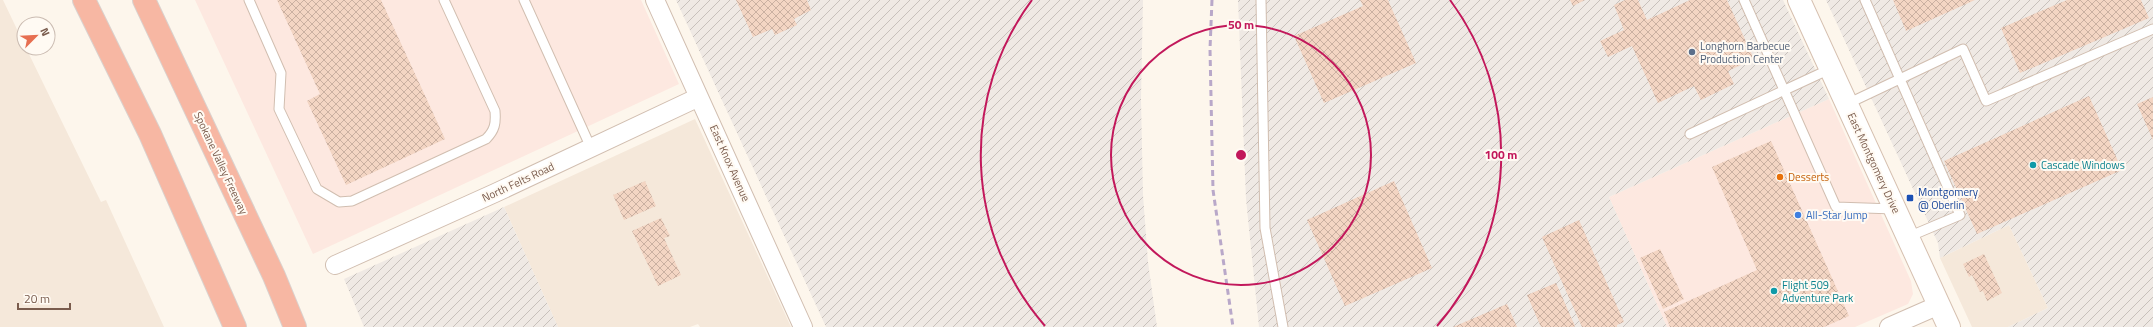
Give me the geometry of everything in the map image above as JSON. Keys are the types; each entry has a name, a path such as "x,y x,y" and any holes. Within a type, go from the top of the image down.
{"highway":[{"path":"84,0 150,134 235,327"},
{"name":"Spokane Valley Freeway","path":"144,0 264,255 295,327"}],"main road":[{"name":"East Montgomery Drive","path":"1799,0 1949,327"}],"street":[{"name":"East Knox Avenue","path":"655,0 804,327"},
{"name":"North Felts Road","path":"336,265 700,97"},
{"path":"1893,326 1939,305"}],"lane":[{"path":"249,0 281,73 279,109 317,189 339,202 352,201 486,139 493,132 496,124 495,111 444,0"},
{"path":"524,0 591,148"},
{"path":"1261,0 1265,228 1283,327"},
{"path":"1744,0 1836,207 1895,209"},
{"path":"1865,0 1960,215 1908,237"},
{"path":"1847,104 1963,49 1986,101 2153,29"},
{"path":"1690,134 1830,69"}],"shaded area":[{"path":"0,0 3,0 16,27 16,56 30,56 101,202 106,200 164,327 0,327"},
{"path":"195,0 641,0 679,84 313,254"},
{"path":"676,0 1143,0 1141,99 1143,195 1148,262 1157,327 826,327"},
{"path":"1238,0 1783,0 1829,99 1609,197 1667,327 1259,327 1246,199"},
{"path":"1826,0 2153,0 2153,327 2008,327 2048,308 2009,225 1940,258 1938,243"},
{"path":"1829,99 1911,281 1913,294 1908,304 1855,327 1667,327 1609,197"},
{"path":"695,119 791,327 700,327 698,324 690,327 558,327 504,207"},
{"path":"504,207 558,327 364,327 344,279"},
{"path":"2009,225 2048,308 2008,327 1972,327 1940,258"}],"building":[{"path":"277,0 381,0 445,139 346,185 307,101 320,94"},
{"path":"736,0 807,0 811,10 794,19 797,25 775,35 772,29 753,37"},
{"path":"1360,0 1388,0 1416,63 1324,103 1294,36 1363,6"},
{"path":"1570,0 1585,0 1573,6"},
{"name":"Longhorn Barbecue Production Center","path":"1625,0 1638,0 1647,20 1690,0 1727,0 1754,59 1728,71 1734,84 1701,100 1694,86 1658,103 1632,46 1608,57 1600,41 1624,30 1614,5"},
{"path":"1893,0 1975,0 1906,31"},
{"path":"2067,0 2141,0 2149,18 2020,73 2001,28"},
{"name":"Cascade Windows","path":"2089,96 2122,170 1977,234 1944,161"},
{"path":"2153,97 2153,140 2137,104"},
{"path":"1771,141 1849,316 1824,327 1670,327 1664,312 1757,270 1712,167"},
{"path":"645,181 656,206 624,220 613,195"},
{"path":"1394,181 1432,268 1345,306 1307,220"},
{"path":"661,218 670,236 664,238 681,275 658,286 632,231"},
{"path":"1579,220 1624,322 1617,325 1617,327 1582,327 1542,237"},
{"path":"1660,249 1684,299 1663,309 1640,258"},
{"path":"1984,254 2002,293 1987,301 1983,291 1980,292 1972,275 1969,277 1963,264"},
{"path":"1556,283 1575,326 1574,327 1541,327 1527,295"},
{"path":"1507,304 1517,327 1453,327"}],"railway":[{"path":"1212,0 1210,49 1213,190 1233,327"}],"place":[{"name":"Longhorn Barbecue Production Center","path":"1692,52"},
{"name":"Cascade Windows","path":"2033,165"},
{"name":"Desserts","path":"1780,177"},
{"name":"Montgomery @ Oberlin","path":"1910,198"},
{"name":"All-Star Jump","path":"1798,215"},
{"name":"Flight 509 Adventure Park","path":"1774,291"}]}
